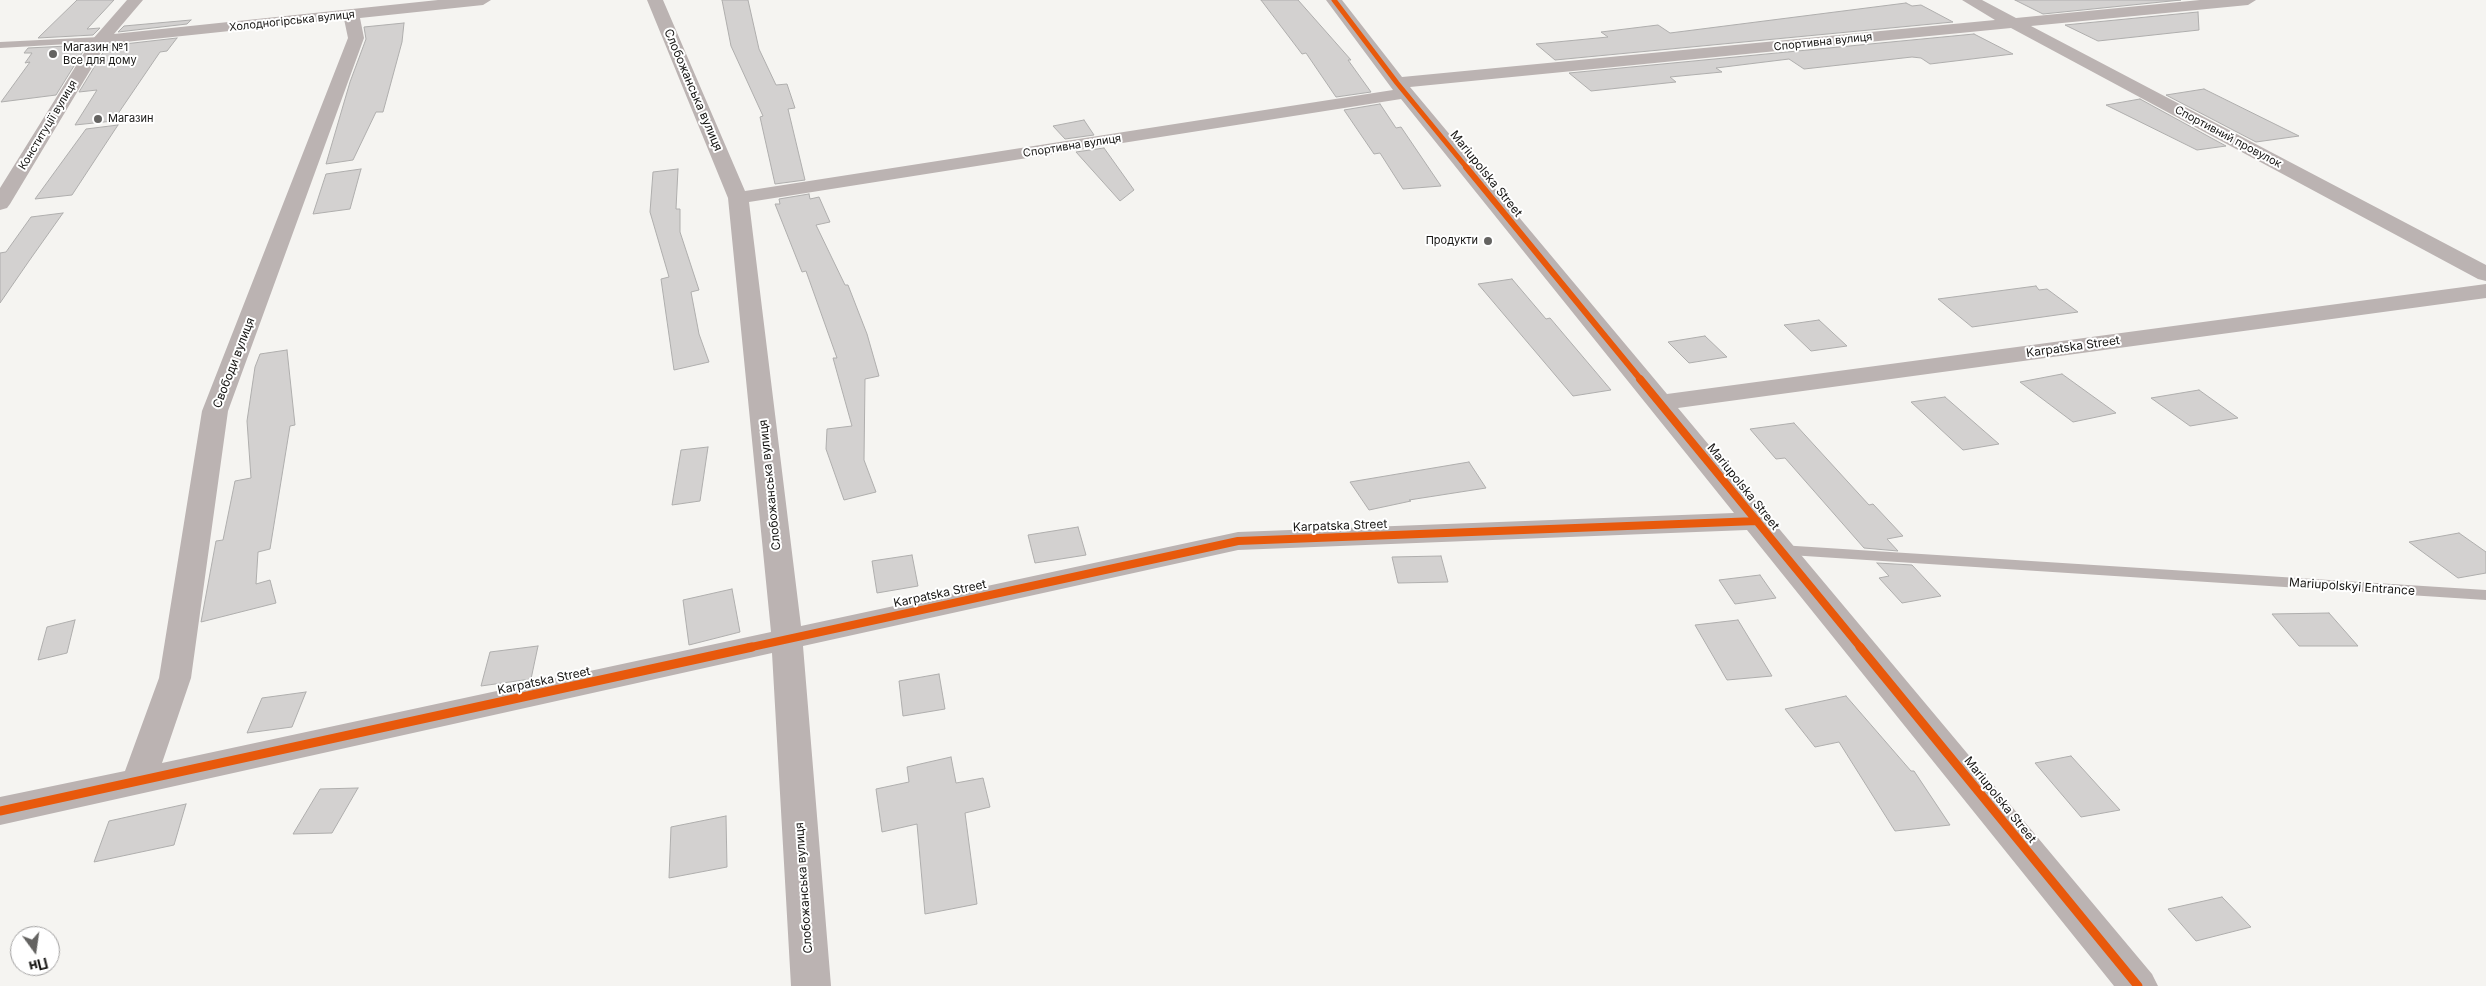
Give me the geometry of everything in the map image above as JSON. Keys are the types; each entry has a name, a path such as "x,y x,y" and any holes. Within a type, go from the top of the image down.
{"street":[{"name":"Конституції вулиця","path":"0,204 100,40 135,0"},
{"name":"Холодногірська вулиця","path":"100,40 351,15 398,5 483,0"},
{"name":"Слобожанська вулиця","path":"655,0 738,198 787,639 811,986"},
{"name":"Mariupolska Street","path":"1334,0 1401,88 2138,986"},
{"name":"Спортивний провулок","path":"1970,0 2486,274"},
{"name":"Спортивна вулиця","path":"738,198 1401,88 2248,0"},
{"name":"Свободи вулиця","path":"139,780 175,678 215,411 356,38 351,15"},
{"name":"Karpatska Street","path":"1660,403 2486,291"},
{"name":"Karpatska Street","path":"139,780 1238,541 1757,521"},
{"path":"0,811 139,780"}],"lane":[{"path":"0,44 100,40"},
{"name":"Mariupolskyi Entrance","path":"1780,550 2486,595"}],"building":[{"path":"77,0 114,0 87,29 100,28 93,35 38,38"},
{"path":"722,0 748,0 759,49 776,85 787,84 795,108 788,109 805,180 775,184 760,117 763,116 731,46"},
{"path":"1261,0 1298,0 1351,60 1348,60 1371,92 1336,97 1306,53 1302,54"},
{"path":"2015,0 2181,0 2043,14"},
{"path":"1906,3 1912,6 1921,5 1953,22 1555,60 1536,44 1608,37 1601,32 1658,25 1670,33"},
{"path":"2198,12 2199,30 2098,41 2065,25"},
{"path":"191,20 187,24 118,32 124,26"},
{"path":"404,23 402,42 383,112 376,112 353,160 326,164 350,82 366,39 364,27"},
{"path":"1974,34 2013,54 1930,64 1921,58 1912,57 1804,69 1789,59 1716,68 1722,72 1670,77 1676,82 1591,91 1569,73"},
{"path":"177,38 167,51 160,52 113,121 75,125 97,90 79,92 107,46"},
{"path":"87,45 56,95 1,102 30,62 25,63 32,53 24,53 28,48"},
{"path":"2204,89 2299,136 2256,142 2166,95"},
{"path":"2140,99 2226,146 2197,150 2106,105"},
{"path":"1380,104 1396,128 1401,127 1441,186 1403,189 1380,153 1374,154 1344,110"},
{"path":"1084,120 1094,135 1065,139 1053,126"},
{"path":"118,125 72,195 35,199 86,129"},
{"path":"1104,148 1134,190 1120,201 1076,152"},
{"path":"361,169 350,209 313,214 326,174"},
{"path":"678,169 676,209 680,209 680,232 699,290 691,292 699,334 709,362 674,370 661,279 669,277 650,212 653,172"},
{"path":"809,194 810,199 819,197 830,222 816,225 845,285 848,285 867,334 879,376 865,379 864,460 876,492 844,500 826,449 827,429 852,426 833,358 837,358 806,271 802,272 775,204 780,204 779,199"},
{"path":"63,213 0,303 0,253 6,252 31,217"},
{"path":"1512,279 1546,319 1550,318 1611,390 1573,396 1478,284"},
{"path":"2036,286 2039,290 2047,289 2078,312 1972,327 1938,299"},
{"path":"1819,320 1847,346 1811,351 1784,325"},
{"path":"1705,336 1727,357 1689,363 1668,342"},
{"path":"287,350 295,425 290,426 270,549 258,552 256,584 270,580 276,603 201,622 216,541 223,540 235,481 251,478 247,421 255,367 260,354"},
{"path":"2062,374 2116,413 2073,422 2020,382"},
{"path":"2199,390 2238,418 2190,426 2151,398"},
{"path":"1945,397 1999,444 1963,450 1911,402"},
{"path":"1794,423 1869,505 1873,504 1903,536 1887,539 1898,551 1864,548 1785,458 1776,459 1750,429"},
{"path":"708,447 700,501 672,505 681,450"},
{"path":"1469,462 1486,488 1409,500 1411,501 1369,510 1350,482"},
{"path":"1078,527 1086,555 1035,563 1028,535"},
{"path":"2459,533 2486,552 2486,573 2458,578 2409,542"},
{"path":"912,555 918,586 877,593 872,561"},
{"path":"1441,556 1448,582 1398,583 1392,557"},
{"path":"1877,563 1912,565 1941,596 1902,603 1879,578 1889,576"},
{"path":"1760,575 1776,598 1735,604 1719,580"},
{"path":"732,589 740,632 689,645 683,600"},
{"path":"2329,613 2358,646 2299,646 2272,614"},
{"path":"75,620 67,653 38,660 47,627"},
{"path":"1738,620 1772,676 1727,680 1695,625"},
{"path":"538,646 531,679 481,686 490,652"},
{"path":"939,674 945,709 903,716 899,681"},
{"path":"306,692 292,727 247,733 262,698"},
{"path":"1846,696 1911,771 1914,771 1950,825 1895,831 1839,742 1815,747 1785,709"},
{"path":"2071,756 2120,810 2081,817 2035,763"},
{"path":"951,757 956,783 983,778 990,807 965,813 977,904 925,914 917,824 882,832 876,789 909,782 907,767"},
{"path":"358,788 332,833 293,834 320,789"},
{"path":"186,804 174,845 94,862 109,821"},
{"path":"726,816 727,867 669,878 671,827"},
{"path":"2222,897 2251,927 2196,941 2168,909"}],"cycle path":[{"path":"1334,0 1397,83 2138,986"},
{"path":"0,811 1238,541 1757,521"}],"place":[{"name":"Магазин №1 Все для дому","path":"53,54"},
{"name":"Магазин","path":"98,119"},
{"name":"Продукти","path":"1488,241"}]}
